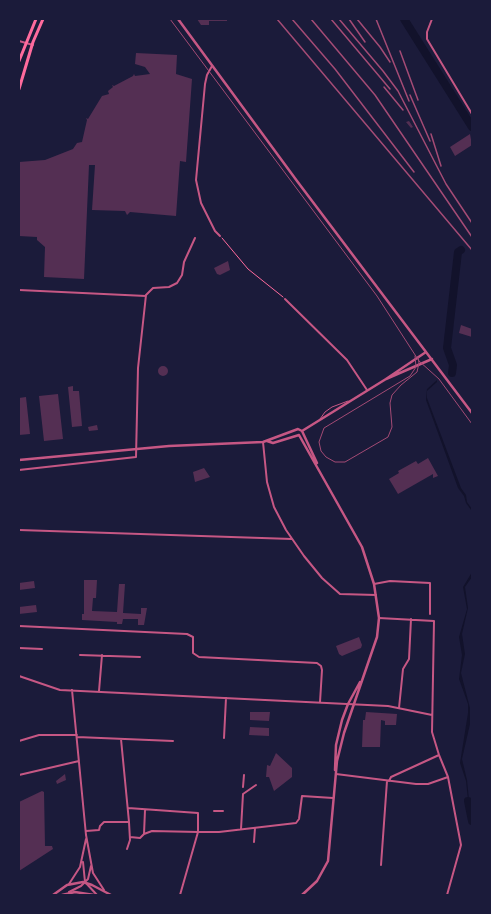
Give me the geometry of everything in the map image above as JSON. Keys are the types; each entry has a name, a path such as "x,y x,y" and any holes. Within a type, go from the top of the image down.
{"main road":[{"path":"19,61 36,19"},
{"path":"19,89 33,44 43,19"}],"street":[{"path":"178,19 472,413"},
{"path":"432,19 427,32 427,39 472,114"},
{"path":"19,41 33,44"},
{"path":"212,66 207,75 205,84 196,180 198,196 215,231 220,236"},
{"path":"19,470 136,457 138,368 146,296 153,288 171,286 177,283 182,275 184,262 195,238"},
{"path":"19,290 146,296"},
{"path":"285,299 347,360 367,390"},
{"path":"19,460 136,448 265,442 273,443 298,435 426,352"},
{"path":"386,379 432,359"},
{"path":"265,442 298,429 302,432 317,465"},
{"path":"296,431 317,465 362,547 377,595 379,618 377,637 342,741 335,774"},
{"path":"265,442 268,482 272,500 275,510 292,539 318,574 337,592 345,595 377,595"},
{"path":"19,530 292,539"},
{"path":"374,584 390,581 430,583 430,614"},
{"path":"379,618 434,621 433,738 448,777 461,845 447,895"},
{"path":"400,708 403,669 409,659 411,619"},
{"path":"19,626 183,634 192,636 193,653 198,657 319,664 322,670 320,702"},
{"path":"19,648 42,649"},
{"path":"80,655 140,657"},
{"path":"99,691 102,655"},
{"path":"19,676 52,688 72,690 320,702 400,708 424,715 432,715"},
{"path":"302,895 317,882 327,864 330,848 336,741 348,704 362,678"},
{"path":"53,895 67,885 78,872 83,856 86,835 72,690"},
{"path":"224,738 226,698"},
{"path":"19,741 39,735 173,741"},
{"path":"121,739 130,837 127,849"},
{"path":"381,865 388,781 391,777 439,755"},
{"path":"19,775 79,761"},
{"path":"335,774 422,784 448,777"},
{"path":"243,786 244,775"},
{"path":"241,829 243,794 256,785"},
{"path":"130,837 140,838 144,834 152,831 198,832 255,828 298,822 302,796 333,798"},
{"path":"128,808 198,813 198,832 180,895"},
{"path":"144,834 145,810"},
{"path":"214,811 223,812"},
{"path":"86,830 99,830 100,826 104,822 129,822"},
{"path":"254,842 255,828"},
{"path":"86,835 95,878 104,890"},
{"path":"83,856 85,882 97,895"},
{"path":"66,894 85,882 90,872 91,860"},
{"path":"67,885 85,882 104,890 111,895"},
{"path":"62,895 75,892 94,895"}],"path":[{"path":"220,236 248,269 285,299"}],"shaded area":[{"path":"437,380 437,382 427,391 427,398 461,488 472,509 472,560 471,510 458,488 426,400 427,389"},
{"path":"472,572 472,577 465,587 468,608 462,634 465,654 461,673 470,708 470,724 462,759 467,780 469,810 466,781 460,763 468,713 468,704 459,679 462,655 459,637 467,609 463,587"}],"building":[{"path":"197,19 227,19 227,21 209,21 209,25 201,25"},
{"path":"136,53 177,55 176,74 192,79 186,162 180,161 176,216 130,212 127,215 125,211 92,210 95,165 89,165 84,279 44,277 45,247 37,240 37,237 19,236 19,162 45,160 73,149 77,143 82,142 87,120 86,118 88,119 102,96 109,94 108,91 113,87 112,85 114,86 133,76 134,74 135,76 150,74 145,67 135,64"},
{"path":"409,121 413,127 411,128 406,122"},
{"path":"470,134 472,145 455,156 450,147"},
{"path":"228,261 230,270 220,275 217,274 214,268"},
{"path":"461,325 472,329 472,337 459,333"},
{"path":"163,366 168,371 163,376 158,371"},
{"path":"73,386 73,391 79,391 82,426 72,427 68,387"},
{"path":"58,394 63,439 44,441 39,396"},
{"path":"26,397 30,434 19,435 19,398"},
{"path":"97,425 98,430 89,431 88,427"},
{"path":"428,458 438,476 433,478 433,474 398,494 389,479 399,473 398,471 416,461 418,464"},
{"path":"204,468 210,477 195,482 193,472"},
{"path":"84,580 97,580 96,598 93,598 92,611 117,612 119,584 125,584 123,613 141,614 141,608 147,608 144,625 138,625 138,619 123,619 122,624 117,624 117,622 82,620 82,614 84,614"},
{"path":"34,581 35,588 19,590 19,583"},
{"path":"36,605 37,612 19,614 19,607"},
{"path":"359,637 362,645 361,648 342,656 339,654 336,646"},
{"path":"250,712 270,712 269,721 250,720"},
{"path":"366,712 397,714 396,725 385,725 385,721 381,720 380,747 362,747 363,720 365,720"},
{"path":"250,727 269,728 269,736 249,735"},
{"path":"276,753 292,768 292,777 274,791 269,777 266,777 267,765 270,766"},
{"path":"65,774 66,780 57,784 56,781"},
{"path":"42,791 44,792 45,846 52,846 53,849 19,871 19,802"}],"waterway":[{"path":"404,19 472,127"},
{"path":"452,373 453,365 447,348 458,252 461,250"},
{"path":"468,801 472,821"}],"tram line":[{"path":"170,19 377,296 419,361 439,379 472,424"},
{"path":"415,356 416,367 410,376 324,428 319,442 321,451 326,457 335,462 345,462 388,437 392,427 390,403 392,395 401,385 417,372 419,363 418,357"}],"railway":[{"path":"277,19 472,250"},
{"path":"292,19 335,69 414,172"},
{"path":"311,19 375,95 472,237"},
{"path":"331,19 390,89"},
{"path":"339,19 398,91 446,184 472,223"},
{"path":"349,19 365,42"},
{"path":"357,19 390,62"},
{"path":"376,19 409,101"},
{"path":"400,51 418,100"},
{"path":"384,87 403,110"},
{"path":"410,95 430,141"},
{"path":"431,134 441,166"}]}
